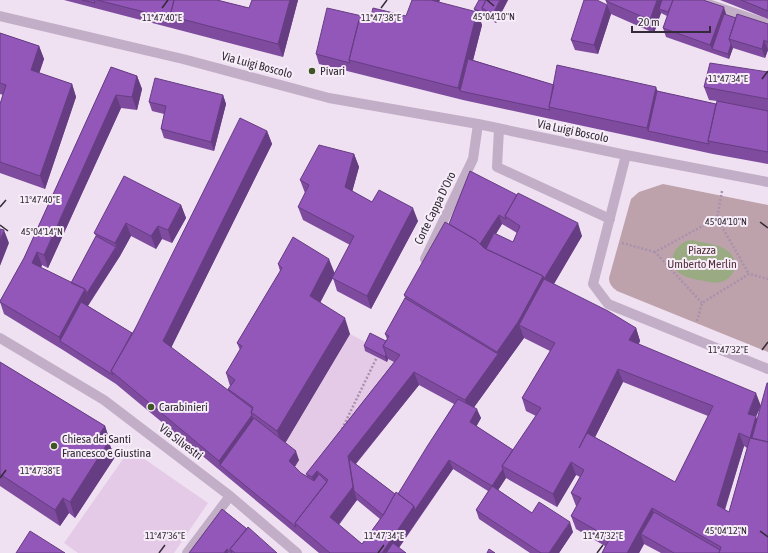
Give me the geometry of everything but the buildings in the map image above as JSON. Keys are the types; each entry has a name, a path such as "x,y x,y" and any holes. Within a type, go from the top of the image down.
{"street":[{"path":"696,0 768,24"},
{"name":"Via Luigi Boscolo","path":"0,16 184,59 329,98 478,124 626,155"},
{"name":"Corte Cappa D'Oro","path":"422,266 473,159 478,124"},
{"path":"499,129 497,167 610,219"},
{"path":"768,182 626,155 593,284 608,304 768,369"},
{"name":"Via Silvestri","path":"0,338 104,400 230,496 297,553"},
{"path":"187,553 230,496"}],"path":[{"path":"725,173 718,218 750,274 768,279"},
{"path":"655,252 718,218"},
{"path":"619,242 655,252 702,303"},
{"path":"692,339 702,303 750,274"},
{"path":"342,430 377,357"}],"green space":[{"name":"Piazza Umberto Merlin","path":"663,184 768,205 768,352 617,291 611,285 609,278 631,199 639,192"}],"shaded area":[{"path":"692,240 716,245 728,251 735,262 735,268 732,274 723,281 717,283 690,278 679,273 673,263 674,252 681,244"},
{"path":"350,334 369,344 366,351 386,361 388,359 405,368 311,487 292,470 283,447"},
{"path":"130,449 208,503 174,553 78,553 64,543"}],"place":[{"name":"Pivari","path":"312,71"},
{"name":"Carabinieri","path":"151,407"},
{"name":"Chiesa dei Santi Francesco e Giustina","path":"54,446"}]}
